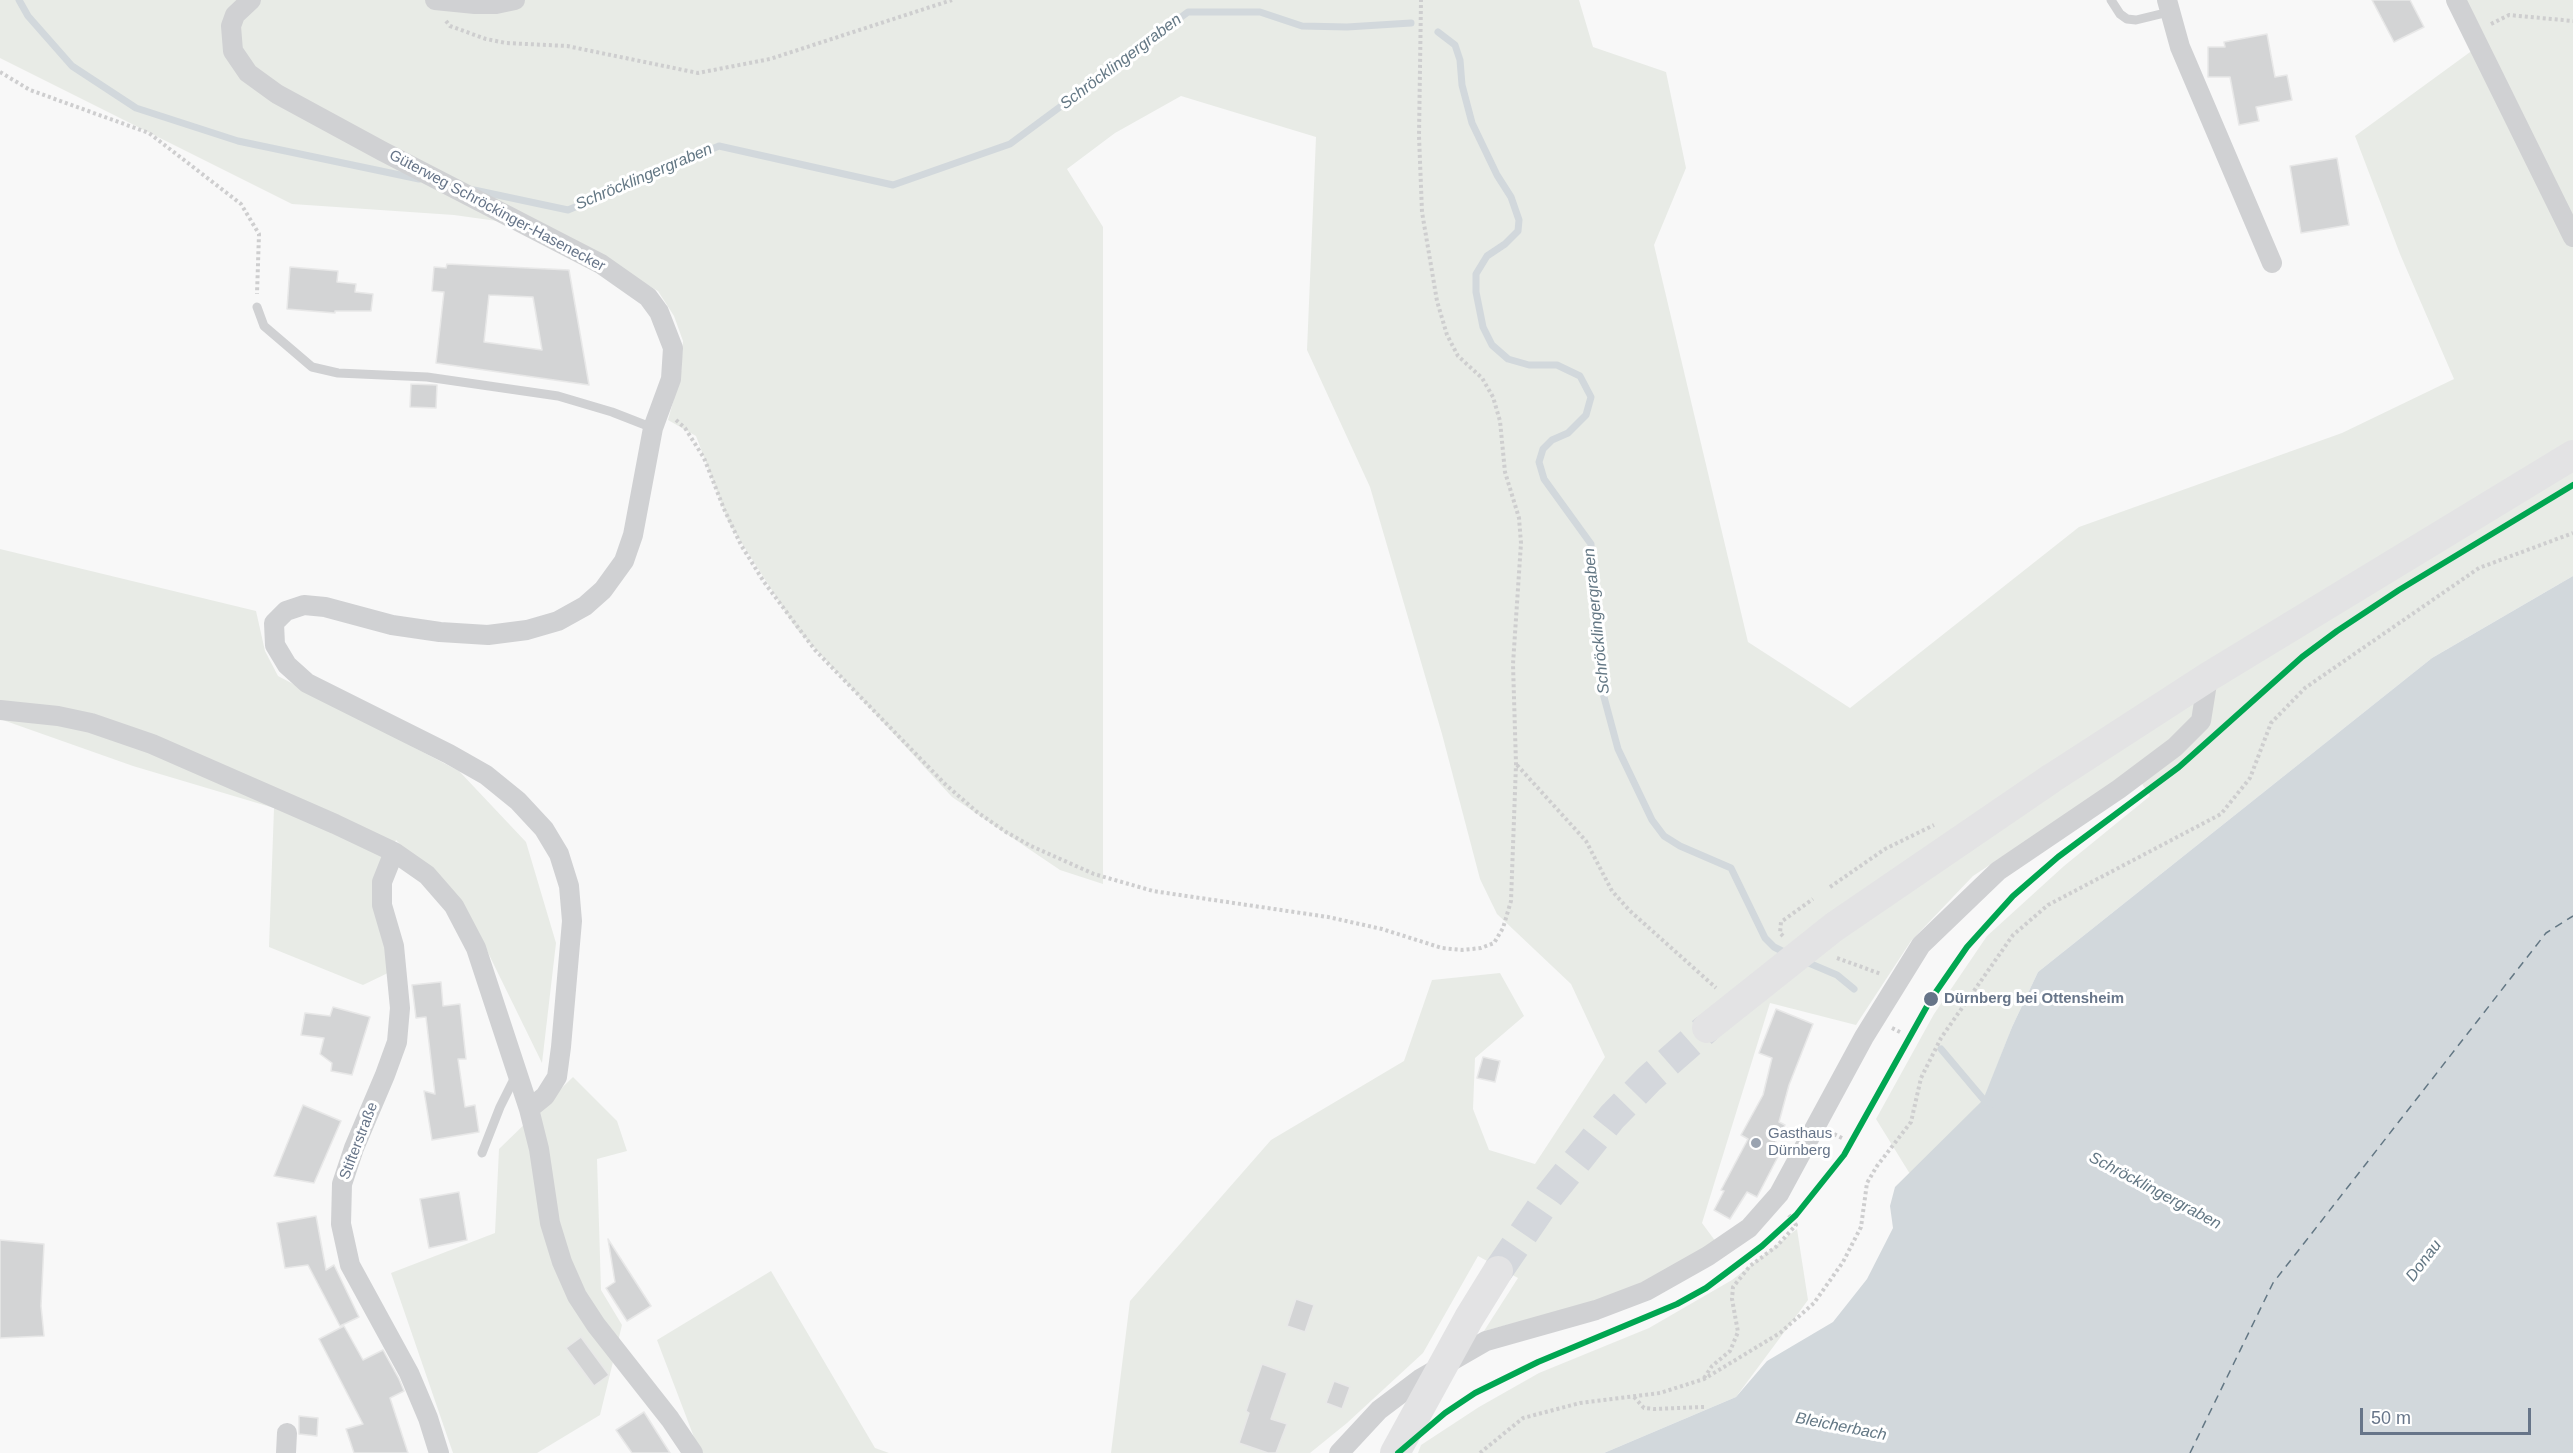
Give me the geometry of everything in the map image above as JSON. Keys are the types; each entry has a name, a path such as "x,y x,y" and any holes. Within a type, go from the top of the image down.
{"main road":[{"path":"1707,1028 1728,996 1834,927 2052,778 2208,677 2573,455"},
{"path":"1395,1453 1469,1318 1498,1272"}],"street":[{"name":"Güterweg Schröckinger-Hasenecker","path":"251,0 235,15 231,26 231,39 239,63 248,74 260,83 412,167 601,264 648,297 659,312 673,348 671,379 653,428 641,503 624,561 603,590 585,606 558,621 527,630 488,635 440,632 392,625 325,607 304,605 286,611 274,624 275,645 287,665 307,683 449,754 486,776 518,801 544,829 559,854 569,886 572,921 561,1047 557,1077 545,1096 529,1109"},
{"path":"438,1 486,4 515,0"},
{"path":"2456,0 2573,237"},
{"path":"2168,6 2180,47 2272,263"},
{"path":"1339,1453 1379,1410 1420,1379 1486,1341 1596,1310 1646,1291 1708,1256 1749,1228 1779,1194 1864,1037 1921,945 1998,871 2119,789 2175,747 2201,721 2208,677"},
{"path":"0,710 58,716 91,723 152,744 394,852 428,875 454,906 476,948 529,1109 539,1149 549,1223 562,1262 577,1296 596,1325 670,1419 693,1453"},
{"name":"Stifterstraße","path":"394,852 382,882 382,905 394,946 399,998 397,1042 354,1148 342,1184 341,1224 350,1265 409,1372 428,1418 439,1453"}],"lane":[{"path":"2111,0 2120,14 2127,19 2136,20 2168,6"},
{"path":"256,307 264,326 312,367 338,373 427,377 558,396 612,412 653,428"},
{"path":"482,1153 503,1099 517,1073"}],"path":[{"path":"438,1 441,12 450,26 486,39 506,43 567,46 698,73 770,59 952,0"},
{"path":"661,408 685,428 696,443 741,545 764,582 815,651 945,784 977,812 1031,846 1094,874 1153,891 1328,917 1382,929 1442,948 1462,950 1481,948 1494,943 1503,928 1511,902 1516,764 1513,664 1521,543 1519,518 1506,472 1500,421 1493,397 1482,378 1458,356 1447,335 1437,301 1422,212 1419,136 1421,0"},
{"path":"2472,34 2509,15 2573,21"},
{"path":"0,72 30,90 149,133 241,204 259,234 256,307"},
{"path":"1480,1453 1522,1418 1580,1403 1660,1393 1704,1379 1780,1333 1814,1303 1843,1262 1861,1227 1867,1183 1877,1166 1911,1122 1921,1078 1941,1038 2013,935 2048,905 2221,814 2250,777 2271,723 2305,688 2479,568 2573,533"},
{"path":"1516,764 1586,841 1612,891 1630,911 1728,996"},
{"path":"1784,936 1780,933 1781,922 1814,899"},
{"path":"1834,957 1899,980"},
{"path":"1704,1379 1712,1366 1730,1351 1738,1332 1732,1299 1733,1287 1750,1266 1776,1246 1796,1225 1787,1213"},
{"path":"1634,1397 1644,1408 1704,1407"}],"shaded area":[{"path":"0,0 1579,0 1593,47 1666,72 1686,168 1654,245 1748,642 1850,708 2079,527 2342,433 2454,379 2400,254 2355,136 2477,47 2460,0 2573,0 2573,576 2432,658 2038,972 2012,1027 1984,1100 1910,1174 1876,1119 1934,1014 1987,936 2064,866 2150,796 2133,770 1973,876 1911,941 1856,1025 1770,1003 1702,1223 1716,1242 1640,1285 1595,1302 1484,1331 1518,1278 1478,1256 1423,1353 1347,1423 1310,1453 1111,1453 1130,1301 1271,1140 1404,1061 1432,980 1500,973 1524,1016 1475,1058 1473,1109 1489,1150 1535,1164 1605,1057 1571,984 1497,914 1480,879 1442,734 1370,487 1307,350 1316,137 1181,96 1115,133 1067,169 1103,227 1103,884 1060,870 952,797 796,628 729,523 696,436 668,420 681,373 683,341 674,316 658,291 547,228 454,215 292,204 0,58"},
{"path":"0,549 256,611 265,651 278,676 459,771 526,842 556,943 542,1063 472,920 396,840 373,893 390,972 363,985 269,947 274,808 133,766 0,719"},
{"path":"573,1077 617,1121 627,1151 597,1159 601,1290 622,1325 600,1415 537,1453 453,1453 391,1273 495,1233 499,1149"},
{"path":"1797,1229 1808,1300 1736,1397 1604,1453 1418,1453 1421,1445 1479,1407 1539,1373 1649,1328 1732,1280"},
{"path":"771,1271 875,1448 889,1453 700,1453 657,1340"}],"water":[{"path":"2573,576 2573,1453 1604,1453 1736,1397 1767,1361 1833,1322 1867,1279 1893,1228 1890,1206 1895,1187 1983,1100 2012,1027 2038,972 2432,658"}],"building":[{"path":"2372,0 2410,0 2424,27 2394,42"},
{"path":"2267,34 2275,77 2287,75 2292,100 2256,107 2259,121 2239,125 2230,77 2208,77 2208,47 2225,47 2224,42"},
{"path":"2337,158 2349,225 2301,233 2290,166"},
{"path":"447,264 569,270 589,385 436,363 444,292 432,291 434,267 446,268","holes":["489,295 533,297 542,350 484,342"]},
{"path":"290,267 338,271 337,282 356,284 355,292 373,294 371,311 335,311 335,313 287,309"},
{"path":"411,384 437,385 436,408 410,407"},
{"path":"441,982 443,1006 460,1004 466,1059 458,1059 465,1107 475,1105 479,1132 432,1140 424,1091 435,1094 426,1017 416,1018 412,985"},
{"path":"333,1007 370,1017 352,1075 331,1071 332,1063 320,1054 324,1038 301,1035 305,1013 330,1016"},
{"path":"1776,1009 1813,1024 1789,1085 1779,1122 1785,1125 1775,1143 1783,1147 1757,1197 1747,1192 1730,1219 1714,1210 1724,1191 1721,1190 1748,1139 1741,1135 1763,1095 1772,1058 1759,1053"},
{"path":"1483,1057 1500,1061 1495,1082 1477,1078"},
{"path":"303,1105 341,1121 314,1183 274,1176"},
{"path":"459,1192 467,1240 429,1248 420,1199"},
{"path":"316,1216 326,1270 334,1265 359,1317 340,1326 308,1265 285,1268 277,1223"},
{"path":"608,1239 651,1306 627,1321 606,1288 615,1282"},
{"path":"0,1240 44,1244 41,1306 44,1336 0,1338"},
{"path":"1296,1299 1314,1305 1305,1332 1287,1326"},
{"path":"344,1326 363,1360 383,1350 399,1379 404,1391 390,1398 408,1453 354,1453 346,1429 363,1424 319,1339"},
{"path":"581,1337 609,1375 594,1386 566,1348"},
{"path":"1262,1364 1287,1373 1271,1419 1287,1424 1276,1453 1268,1453 1239,1443 1249,1413 1246,1411"},
{"path":"1334,1381 1350,1387 1342,1409 1326,1403"},
{"path":"644,1412 670,1453 632,1453 616,1430"},
{"path":"299,1416 318,1418 317,1436 299,1434"}],"waterway":[{"name":"Schröcklingergraben","path":"19,0 28,16 72,66 136,108 238,141 419,179"},
{"name":"Schröcklingergraben","path":"474,190 568,210 719,146 893,185 1010,144 1188,12 1260,12 1302,26 1347,27 1411,23"},
{"name":"Schröcklingergraben","path":"1438,32 1455,45 1472,123 1497,175 1511,197 1519,220 1518,231 1505,244 1487,256 1476,274 1476,292 1483,327 1492,345 1508,359 1529,365 1557,365 1580,376 1591,397 1586,415 1568,433 1552,440 1543,449 1539,462 1544,479 1591,544 1601,686 1618,749 1652,820 1664,836 1680,846 1731,868 1765,938 1774,947 1788,954"},
{"name":"Schröcklingergraben","path":"1804,961 1837,975 1854,989"},
{"name":"Schröcklingergraben","path":"1941,1049 1984,1100 1992,1104"}],"ferry route":[{"path":"2190,1453 2273,1283 2546,933 2573,916"}],"tunnel":[{"path":"1498,1271 1549,1196 1612,1117 1649,1079 1707,1028"}],"transit line":[{"path":"1398,1453 1445,1413 1475,1393 1538,1362 1677,1304 1706,1288 1762,1246 1796,1215 1844,1155 1931,999 1967,947 2013,896 2058,857 2179,767 2302,657 2337,631 2399,590 2573,485"}],"place":[{"name":"Dürnberg bei Ottensheim","path":"1931,999"},
{"name":"Gasthaus Dürnberg","path":"1756,1143"}],"water label":[{"name":"Donau","path":"2424,1261"},
{"name":"Bleicherbach","path":"1841,1427"}]}
